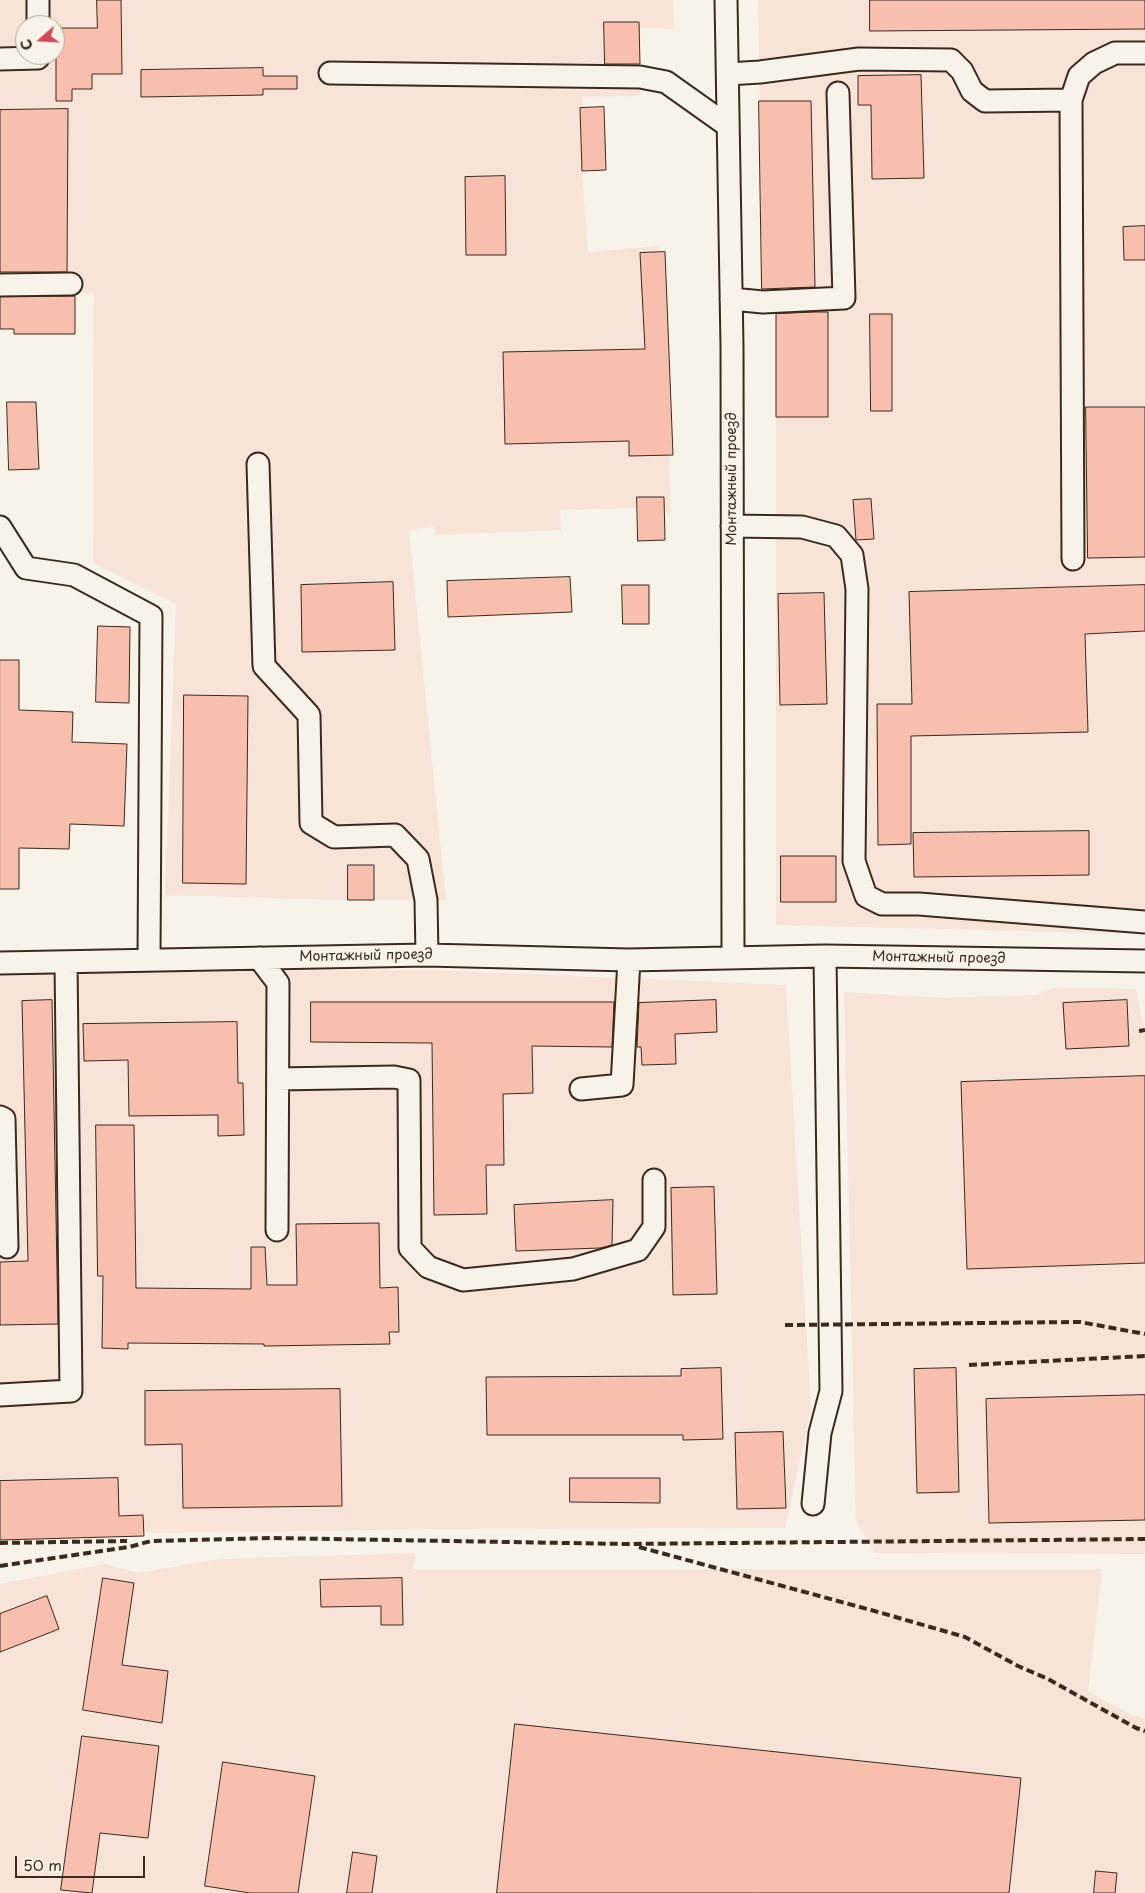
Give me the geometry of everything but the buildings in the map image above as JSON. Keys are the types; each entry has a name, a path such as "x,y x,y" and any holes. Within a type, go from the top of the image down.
{"street":[{"path":"38,0 38,15"},
{"name":"Монтажный проезд","path":"726,0 731,299 733,957"},
{"path":"1073,559 1071,100 1079,76 1094,63 1115,53 1145,53"},
{"path":"0,59 15,59"},
{"path":"728,74 760,72 858,59 951,60 962,71 972,91 985,100 1071,100"},
{"path":"330,73 640,77 666,82 728,126"},
{"path":"731,299 763,302 844,298 838,93"},
{"path":"0,285 71,284"},
{"path":"258,464 264,666 309,715 311,823 334,837 396,835 418,859 426,900 427,955"},
{"path":"732,526 802,527 836,536 852,554 857,590 854,861 866,896 882,904 919,904 1145,922"},
{"path":"0,528 7,549 26,568 74,575 150,616 149,960"},
{"name":"Монтажный проезд","path":"0,963 427,955 629,960 825,956 1145,962"},
{"path":"813,1504 820,1433 831,1391 825,956"},
{"path":"259,958 278,983 277,1230"},
{"path":"581,1089 622,1085 629,960"},
{"path":"0,1395 71,1392 66,962"},
{"path":"278,1079 394,1078 409,1080 410,1248 428,1267 463,1280 573,1270 638,1250 654,1227 654,1180"},
{"path":"0,1118 4,1119 7,1247"}],"shaded area":[{"path":"0,0 673,0 674,29 639,28 640,96 582,97 582,171 588,252 660,246 671,513 637,508 560,510 561,530 436,535 434,526 409,530 446,900 348,900 165,895 176,604 93,563 94,293 0,294"},
{"path":"758,0 1145,0 1145,934 776,925 776,312 763,312"},
{"path":"436,970 786,985 811,1409 785,1528 441,1529 157,1533 122,1530 0,1540 0,975 84,972"},
{"path":"1053,988 1136,989 1145,1035 1145,1554 875,1553 856,1521 844,992 941,998 1037,995"},
{"path":"415,1553 413,1569 1102,1569 1088,1692 1132,1715 1145,1718 1145,1893 372,1893 376,1863 369,1893 0,1893 0,1584 105,1564 138,1573 220,1559"}],"railway":[{"path":"1139,1031 1145,1030"},
{"path":"785,1325 1080,1322 1145,1334"},
{"path":"969,1365 1145,1356"},
{"path":"0,1566 129,1547 151,1541 272,1538 627,1544 1145,1539"},
{"path":"0,1543 127,1541"},
{"path":"639,1547 965,1637 1018,1666 1048,1679 1136,1728 1145,1731"}]}
